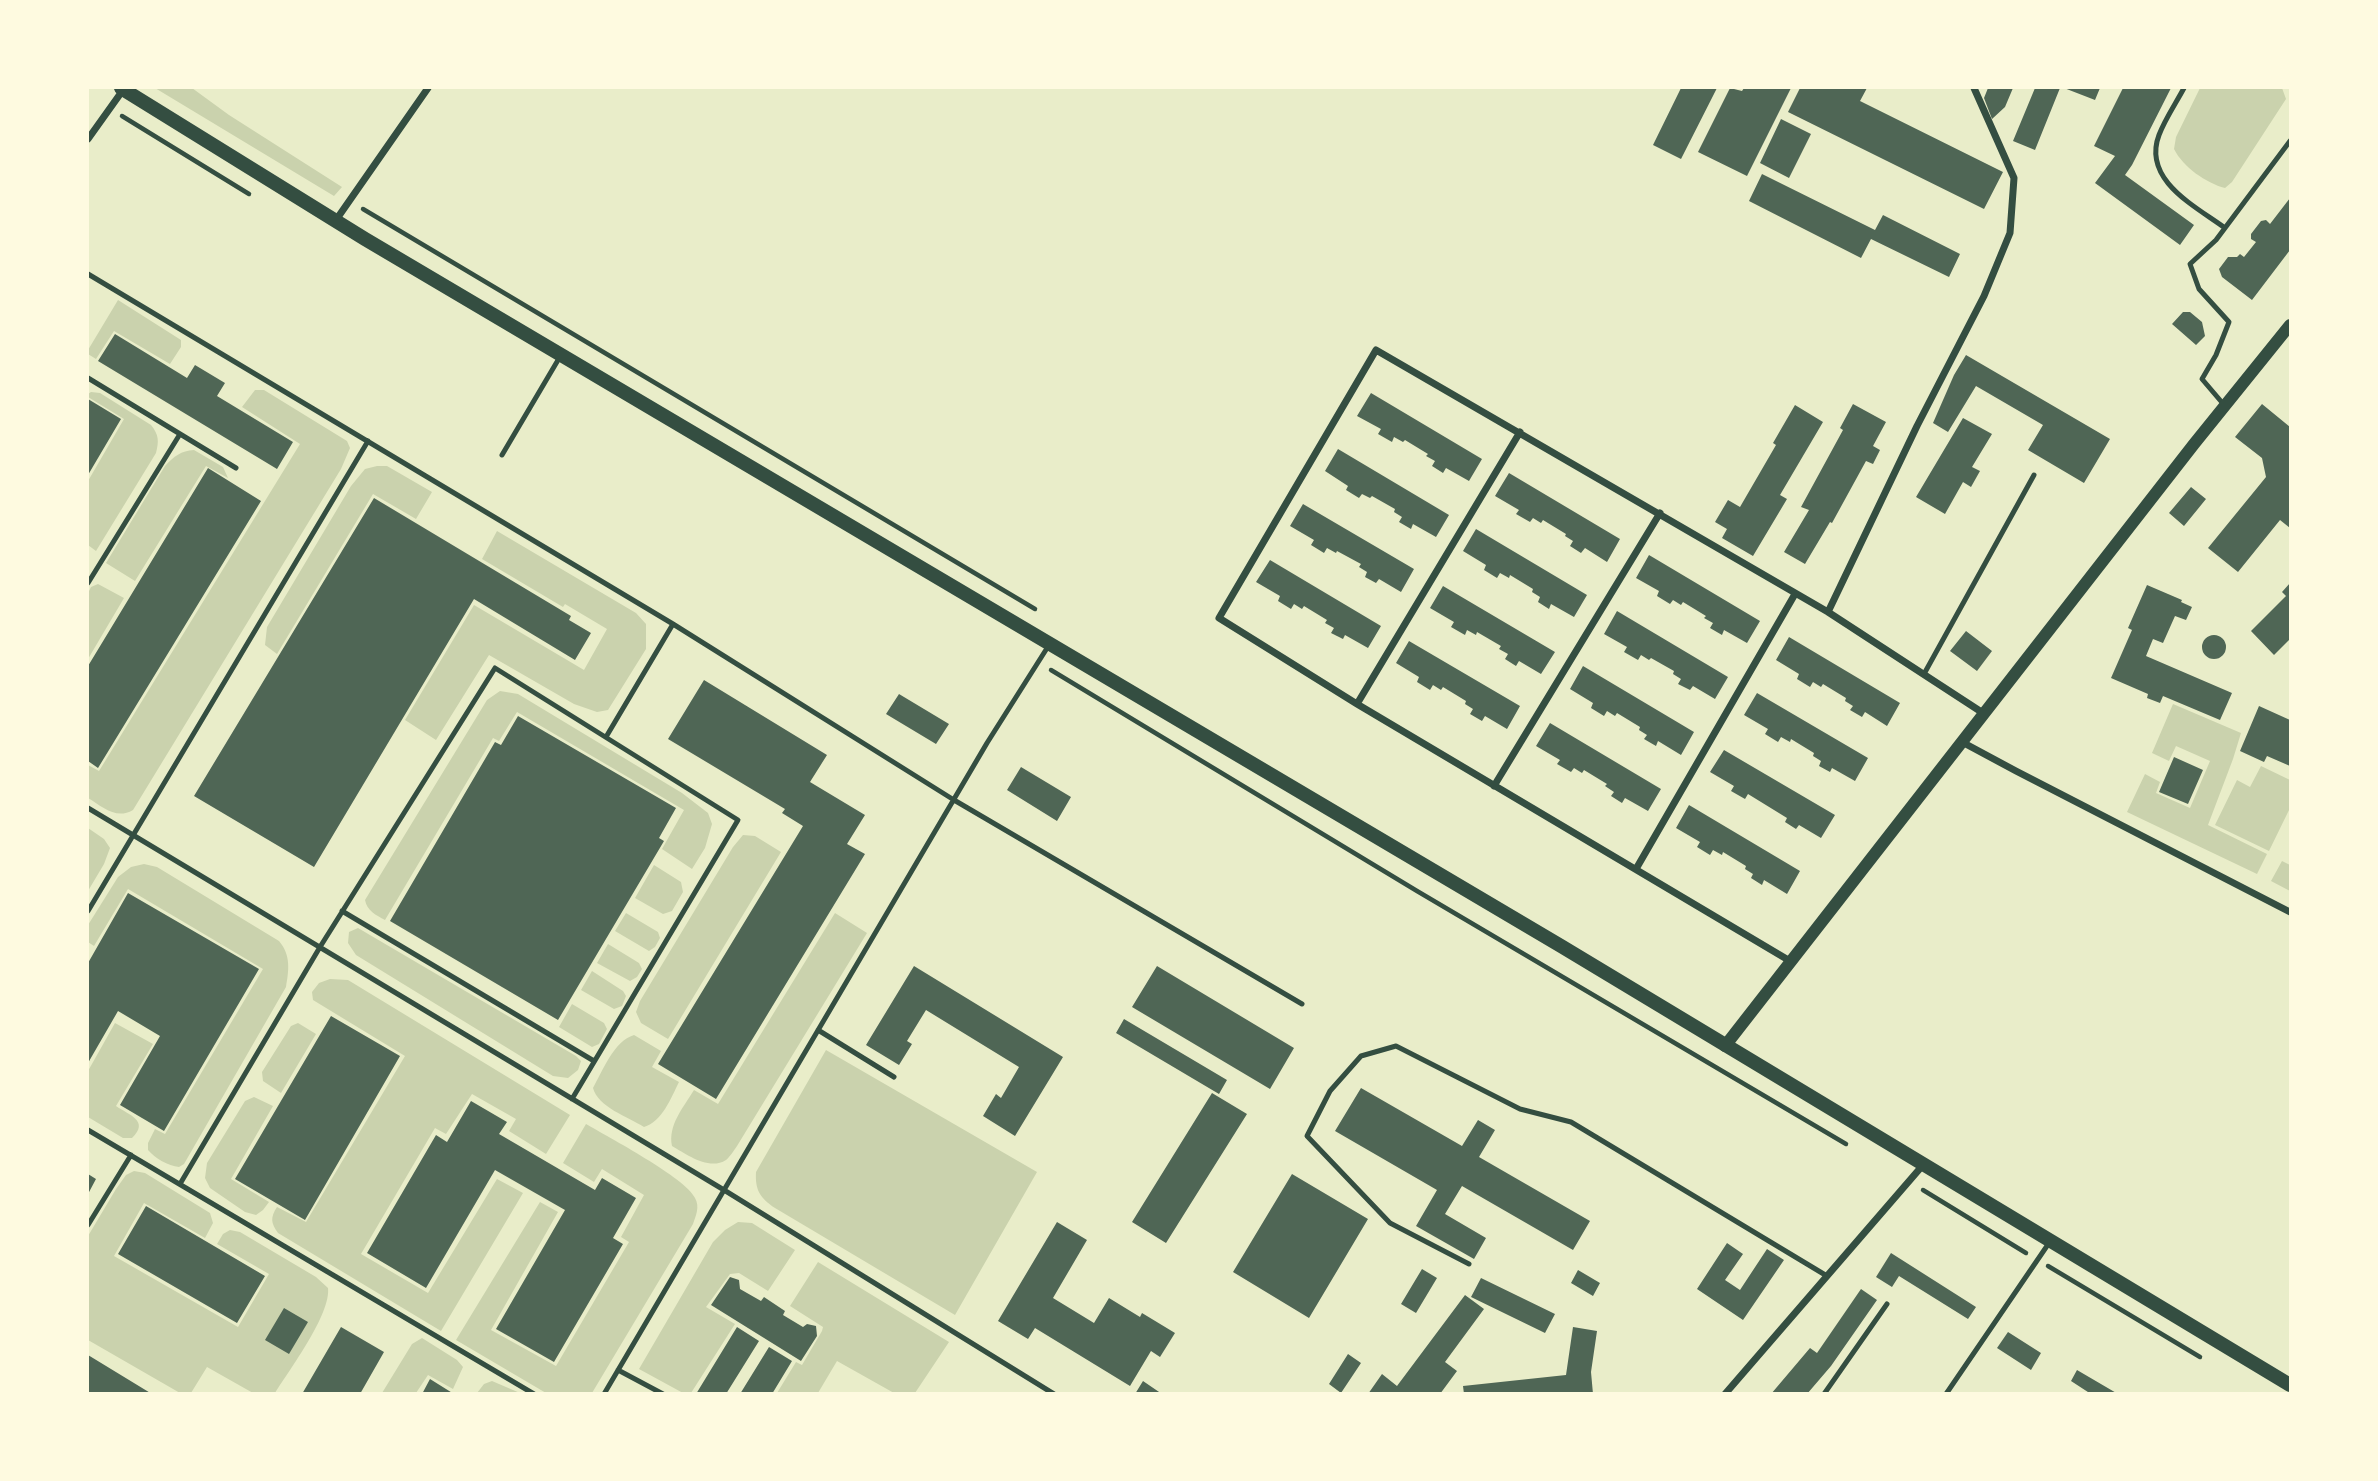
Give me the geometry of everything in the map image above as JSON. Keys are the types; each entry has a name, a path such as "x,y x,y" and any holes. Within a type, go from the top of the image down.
{"main road":[{"path":"123,88 336,221 1561,946 2291,1385"}],"street":[{"path":"88,139 123,88"},
{"path":"336,221 428,88"},
{"path":"1828,612 1917,426 1984,296 2010,233 2014,178 1974,88"},
{"path":"1725,1046 2225,406 2289,332"},
{"path":"1790,961 1357,704 1219,618 1377,350 1828,612 1983,713"},
{"path":"1357,704 1520,432"},
{"path":"1494,786 1660,513"},
{"path":"1636,869 1795,594"},
{"path":"1961,741 2291,912"},
{"path":"1725,1394 1924,1164"}],"lane":[{"path":"2184,88 2158,137 2156,166 2174,190 2225,228"},
{"path":"2225,406 2202,379 2216,355 2229,322 2199,289 2190,264 2216,240 2291,141"},
{"path":"88,274 673,624 954,800 1302,1004"},
{"path":"502,455 561,355"},
{"path":"88,378 236,468"},
{"path":"88,583 180,434"},
{"path":"88,911 368,441"},
{"path":"1924,674 2034,475"},
{"path":"606,737 673,624"},
{"path":"604,1394 954,800 1049,645"},
{"path":"180,1184 320,947 495,668 738,820 572,1099"},
{"path":"88,808 724,1190 1054,1394"},
{"path":"342,911 594,1061"},
{"path":"818,1030 894,1077"},
{"path":"1469,1264 1390,1223 1307,1136 1330,1091 1361,1056 1396,1046 1520,1109 1572,1122 1826,1276"},
{"path":"88,1129 534,1394"},
{"path":"88,1225 131,1155"},
{"path":"1946,1394 2050,1240"},
{"path":"1824,1394 1887,1304"},
{"path":"618,1370 663,1394"}],"path":[{"path":"110,108 257,198"},
{"path":"1038,663 1417,891 1850,1146"},
{"path":"1910,1181 2202,1358"}],"green space":[{"path":"155,88 192,88 229,115 342,187 334,196"},
{"path":"2200,88 2282,88 2286,99 2232,182 2225,188 2196,173 2183,162 2174,149 2176,137"},
{"path":"118,300 181,340 181,347 170,364 114,331 96,359 88,354"},
{"path":"255,390 264,390 347,441 350,448 341,469 133,810 115,813 88,798 88,765 99,771 300,444 242,407"},
{"path":"91,392 100,393 151,425 158,442 156,453 96,551 88,545 88,481 124,419 88,397"},
{"path":"194,450 223,467 228,478 206,466 135,581 106,563 165,466 178,455"},
{"path":"387,466 432,492 416,519 373,494 277,654 265,645 267,627 351,486 365,469"},
{"path":"497,531 636,613 646,624 646,649 608,710 597,712 574,704 489,655 436,740 405,720 474,605 584,670 607,629 565,604 563,607 482,559"},
{"path":"98,584 124,598 88,659 88,593 91,587"},
{"path":"500,691 518,694 682,793 708,813 712,824 705,848 692,869 662,849 684,810 517,712 499,741 493,738 385,920 372,912 365,900 487,700"},
{"path":"2173,704 2241,733 2208,825 2267,854 2257,874 2127,812 2145,774 2160,782 2156,793 2190,808 2210,761 2176,746 2169,761 2152,753"},
{"path":"2261,766 2290,780 2290,808 2269,851 2215,825 2237,780 2250,787"},
{"path":"88,828 104,839 110,848 88,891"},
{"path":"743,835 755,836 781,852 668,1039 641,1023 636,1012 640,1001 733,847"},
{"path":"2282,861 2290,865 2290,891 2271,881"},
{"path":"144,864 157,867 279,941 286,952 288,963 286,987 184,1164 179,1167 154,1156 148,1150 148,1143 155,1129 165,1134 263,969 128,889 94,946 88,942 88,925 118,877 131,867"},
{"path":"654,865 681,882 683,892 672,911 663,914 635,898"},
{"path":"626,913 658,932 660,938 655,947 649,951 615,931"},
{"path":"835,913 867,933 732,1153 726,1160 712,1164 691,1157 672,1146 674,1124 694,1090 718,1104"},
{"path":"358,928 576,1056 581,1061 578,1070 568,1078 553,1076 356,955 348,943 349,932"},
{"path":"608,944 639,963 642,969 637,977 630,981 597,963"},
{"path":"592,971 623,991 626,996 622,1006 614,1009 581,990"},
{"path":"330,979 348,980 570,1115 546,1154 509,1131 516,1119 472,1094 446,1134 435,1128 361,1254 428,1293 497,1179 523,1193 441,1331 278,1233 273,1223 272,1217 277,1207 306,1222 405,1056 313,1000 312,992 319,983"},
{"path":"572,1004 604,1023 607,1029 599,1044 592,1047 559,1027"},
{"path":"115,1023 153,1044 116,1106 138,1123 137,1132 132,1138 123,1138 88,1117 88,1071"},
{"path":"298,1023 316,1034 281,1093 263,1081 262,1072 291,1026"},
{"path":"634,1035 661,1051 652,1067 679,1082 661,1115 644,1127 607,1106 593,1088 615,1050"},
{"path":"826,1050 1037,1172 955,1315 775,1208 760,1193 756,1184 756,1172"},
{"path":"254,1097 273,1106 231,1179 269,1202 256,1215 245,1212 210,1188 205,1178 207,1163 245,1101"},
{"path":"586,1124 677,1180 695,1198 697,1211 693,1224 592,1393 546,1393 456,1340 540,1202 558,1212 491,1330 556,1366 629,1242 621,1237 644,1195 602,1169 594,1182 563,1163"},
{"path":"134,1171 145,1173 210,1213 213,1223 205,1238 144,1203 114,1256 238,1327 269,1274 217,1244 223,1234 230,1230 240,1232 316,1277 328,1288 317,1326 275,1393 253,1393 207,1367 191,1393 180,1393 88,1340 88,1236 116,1189 126,1175"},
{"path":"738,1222 752,1223 795,1250 768,1291 739,1273 730,1274 706,1307 735,1324 691,1393 683,1393 639,1369 713,1242"},
{"path":"818,1262 949,1342 915,1393 894,1393 837,1361 818,1393 777,1393 796,1362 802,1365 822,1331 823,1327 790,1306"},
{"path":"422,1338 457,1360 463,1367 453,1389 428,1375 416,1393 382,1393 412,1344"},
{"path":"492,1381 520,1393 477,1393 484,1384"}],"building":[{"path":"1681,88 1717,88 1681,159 1653,145"},
{"path":"1730,88 1742,91 1744,88 1791,88 1747,176 1698,152"},
{"path":"1800,88 1867,88 1860,101 2003,172 1984,209 1788,112"},
{"path":"1988,88 2013,88 2005,107 1992,119 1984,98"},
{"path":"2035,88 2060,88 2035,150 2013,141"},
{"path":"2064,88 2100,88 2095,100"},
{"path":"2123,88 2171,88 2125,175 2194,225 2180,245 2095,183 2115,156 2094,146"},
{"path":"1781,119 1811,134 1789,178 1760,163"},
{"path":"1762,174 1875,230 1883,215 1960,254 1949,277 1871,239 1861,258 1749,201"},
{"path":"2290,198 2290,250 2252,300 2222,277 2219,269 2228,257 2237,257 2240,254 2244,257 2256,242 2251,239 2251,234 2261,221 2266,220 2270,224"},
{"path":"2183,312 2190,312 2202,322 2205,336 2196,345 2172,324"},
{"path":"115,334 187,378 195,365 225,383 217,396 293,442 277,469 98,361"},
{"path":"1966,355 2110,439 2084,483 2028,450 2043,425 1976,386 1948,432 1933,423"},
{"path":"1371,393 1482,459 1469,481 1446,468 1443,473 1432,466 1435,461 1426,456 1428,454 1405,440 1403,442 1394,437 1392,442 1378,434 1381,429 1357,416"},
{"path":"88,399 121,419 88,475"},
{"path":"1853,404 1886,422 1873,446 1880,450 1873,464 1866,461 1832,523 1830,522 1805,564 1784,552 1809,510 1801,507 1843,430 1840,428"},
{"path":"2262,404 2290,427 2290,528 2280,520 2238,572 2208,548 2266,477 2262,458 2235,437"},
{"path":"1795,405 1823,422 1780,495 1787,499 1753,556 1722,538 1727,529 1715,522 1728,500 1740,507 1776,445 1773,443"},
{"path":"1963,418 1992,434 1972,467 1980,471 1971,487 1963,482 1945,514 1916,497"},
{"path":"1338,449 1449,515 1436,537 1413,524 1411,529 1399,522 1402,517 1394,512 1395,509 1372,496 1370,498 1362,494 1359,498 1346,490 1348,486 1325,471"},
{"path":"208,468 261,501 98,768 88,761 88,666"},
{"path":"1509,473 1620,539 1607,562 1585,548 1581,553 1570,546 1573,541 1565,536 1566,534 1543,520 1541,523 1533,518 1530,522 1516,514 1519,510 1495,496"},
{"path":"2191,487 2206,499 2184,526 2169,513"},
{"path":"374,498 571,616 569,620 591,633 575,660 474,599 314,867 194,796"},
{"path":"1303,504 1414,569 1401,592 1379,579 1376,583 1365,577 1367,572 1359,567 1361,564 1337,551 1336,553 1327,548 1324,553 1311,545 1314,540 1290,526"},
{"path":"1476,529 1587,595 1574,617 1551,604 1549,609 1538,602 1540,597 1532,592 1533,589 1510,575 1509,578 1500,573 1497,578 1484,570 1486,565 1463,551"},
{"path":"1649,555 1760,621 1747,643 1724,630 1722,635 1710,628 1713,623 1704,618 1706,616 1683,602 1681,605 1673,600 1670,604 1657,596 1659,591 1636,578"},
{"path":"1270,560 1381,626 1368,648 1345,635 1343,639 1331,633 1334,628 1325,623 1327,620 1304,606 1302,609 1294,604 1291,609 1278,601 1280,596 1256,582"},
{"path":"2290,583 2290,639 2274,655 2251,631 2286,596 2282,592"},
{"path":"2147,585 2192,607 2186,620 2175,616 2163,643 2153,639 2146,656 2232,693 2220,720 2163,696 2160,703 2147,698 2148,694 2111,678 2132,630 2128,628"},
{"path":"1443,586 1555,652 1541,674 1519,661 1516,666 1505,659 1508,654 1499,649 1501,646 1477,632 1476,635 1467,630 1465,635 1451,627 1454,622 1430,608"},
{"path":"1617,611 1728,677 1715,699 1693,686 1690,690 1678,684 1681,679 1673,674 1674,671 1651,658 1649,660 1641,655 1638,660 1624,652 1627,647 1604,634"},
{"path":"1966,631 1992,651 1977,671 1950,651"},
{"path":"2214,635 2225,642 2226,647 2219,658 2214,659 2203,652 2202,647 2209,636"},
{"path":"1789,637 1900,703 1887,726 1865,712 1862,717 1850,710 1853,706 1845,701 1846,698 1823,684 1821,687 1813,682 1810,687 1797,679 1799,674 1776,660"},
{"path":"1409,641 1520,706 1507,729 1485,716 1482,721 1470,714 1473,709 1465,704 1466,701 1443,687 1441,690 1433,685 1430,690 1417,682 1419,677 1396,663"},
{"path":"1583,666 1694,732 1681,755 1658,741 1656,746 1644,739 1647,735 1639,730 1640,727 1617,713 1615,716 1607,711 1604,716 1591,708 1593,703 1570,689"},
{"path":"704,680 827,755 810,782 865,815 847,844 865,854 716,1099 658,1064 803,826 782,813 785,809 668,739"},
{"path":"1757,693 1868,758 1855,781 1832,768 1830,772 1819,766 1821,761 1813,756 1814,753 1791,739 1790,742 1781,737 1778,742 1765,734 1768,729 1744,715"},
{"path":"899,694 949,724 936,744 886,714"},
{"path":"2259,706 2290,720 2290,766 2267,756 2264,762 2240,751"},
{"path":"518,716 676,808 659,838 664,841 558,1020 390,921 495,742 501,745"},
{"path":"1550,723 1661,789 1648,811 1625,798 1622,803 1611,796 1614,792 1605,786 1607,784 1584,770 1582,773 1574,768 1571,772 1557,764 1560,760 1536,746"},
{"path":"1724,750 1835,815 1821,838 1799,825 1796,829 1785,822 1787,818 1748,794 1745,799 1731,791 1734,786 1710,772"},
{"path":"2174,757 2203,770 2188,804 2159,792"},
{"path":"1021,767 1071,797 1057,821 1007,790"},
{"path":"1689,805 1800,871 1787,894 1764,880 1762,885 1751,878 1753,874 1745,869 1746,866 1723,852 1722,855 1713,850 1710,855 1697,847 1700,842 1676,828"},
{"path":"128,893 259,969 164,1131 120,1105 160,1036 118,1011 88,1063 88,963"},
{"path":"914,966 1063,1057 1015,1136 983,1116 996,1094 1001,1098 1019,1067 926,1010 907,1041 912,1044 899,1065 866,1045"},
{"path":"1157,966 1294,1048 1270,1089 1132,1007"},
{"path":"331,1016 400,1056 305,1220 235,1179"},
{"path":"1124,1019 1227,1080 1219,1094 1116,1033"},
{"path":"1361,1088 1462,1146 1478,1120 1495,1130 1479,1157 1590,1221 1573,1250 1462,1186 1445,1214 1486,1238 1474,1259 1416,1226 1437,1190 1335,1131"},
{"path":"1212,1093 1247,1114 1166,1243 1132,1222"},
{"path":"471,1101 507,1122 499,1134 595,1190 602,1178 636,1198 613,1238 623,1244 554,1362 496,1329 565,1210 495,1170 426,1288 367,1253 436,1135 447,1142"},
{"path":"88,1174 96,1179 88,1194"},
{"path":"1292,1174 1368,1219 1309,1318 1233,1272"},
{"path":"146,1206 265,1276 237,1323 118,1254"},
{"path":"1057,1222 1087,1240 1053,1298 1094,1323 1109,1298 1140,1317 1142,1313 1175,1333 1160,1357 1151,1351 1130,1386 1035,1328 1028,1339 998,1321"},
{"path":"1727,1243 1743,1254 1725,1280 1740,1290 1767,1249 1784,1260 1743,1320 1697,1289"},
{"path":"1891,1253 1976,1307 1968,1319 1899,1276 1892,1287 1876,1277"},
{"path":"1422,1269 1437,1278 1416,1313 1401,1304"},
{"path":"1578,1270 1600,1283 1593,1296 1571,1283"},
{"path":"730,1277 739,1280 740,1289 761,1301 764,1297 785,1311 783,1315 803,1327 807,1324 816,1326 817,1336 801,1361 711,1305"},
{"path":"1481,1278 1555,1314 1545,1333 1471,1297"},
{"path":"1861,1289 1877,1300 1831,1366 1807,1394 1771,1394 1810,1348 1817,1353"},
{"path":"1465,1295 1484,1309 1445,1362 1457,1371 1440,1394 1368,1394 1382,1374 1397,1386"},
{"path":"284,1308 308,1322 289,1354 265,1340"},
{"path":"341,1327 384,1352 360,1394 302,1394"},
{"path":"737,1327 759,1341 726,1394 696,1394"},
{"path":"1573,1327 1597,1331 1591,1372 1593,1394 1464,1394 1463,1386 1566,1375"},
{"path":"2008,1332 2041,1353 2031,1370 1997,1348"},
{"path":"769,1347 792,1361 772,1394 740,1394"},
{"path":"1348,1354 1361,1363 1341,1393 1329,1384"},
{"path":"88,1355 152,1394 88,1394"},
{"path":"2077,1370 2118,1394 2091,1394 2071,1381"},
{"path":"430,1379 454,1394 422,1394"},
{"path":"1143,1381 1162,1394 1135,1394"}]}
